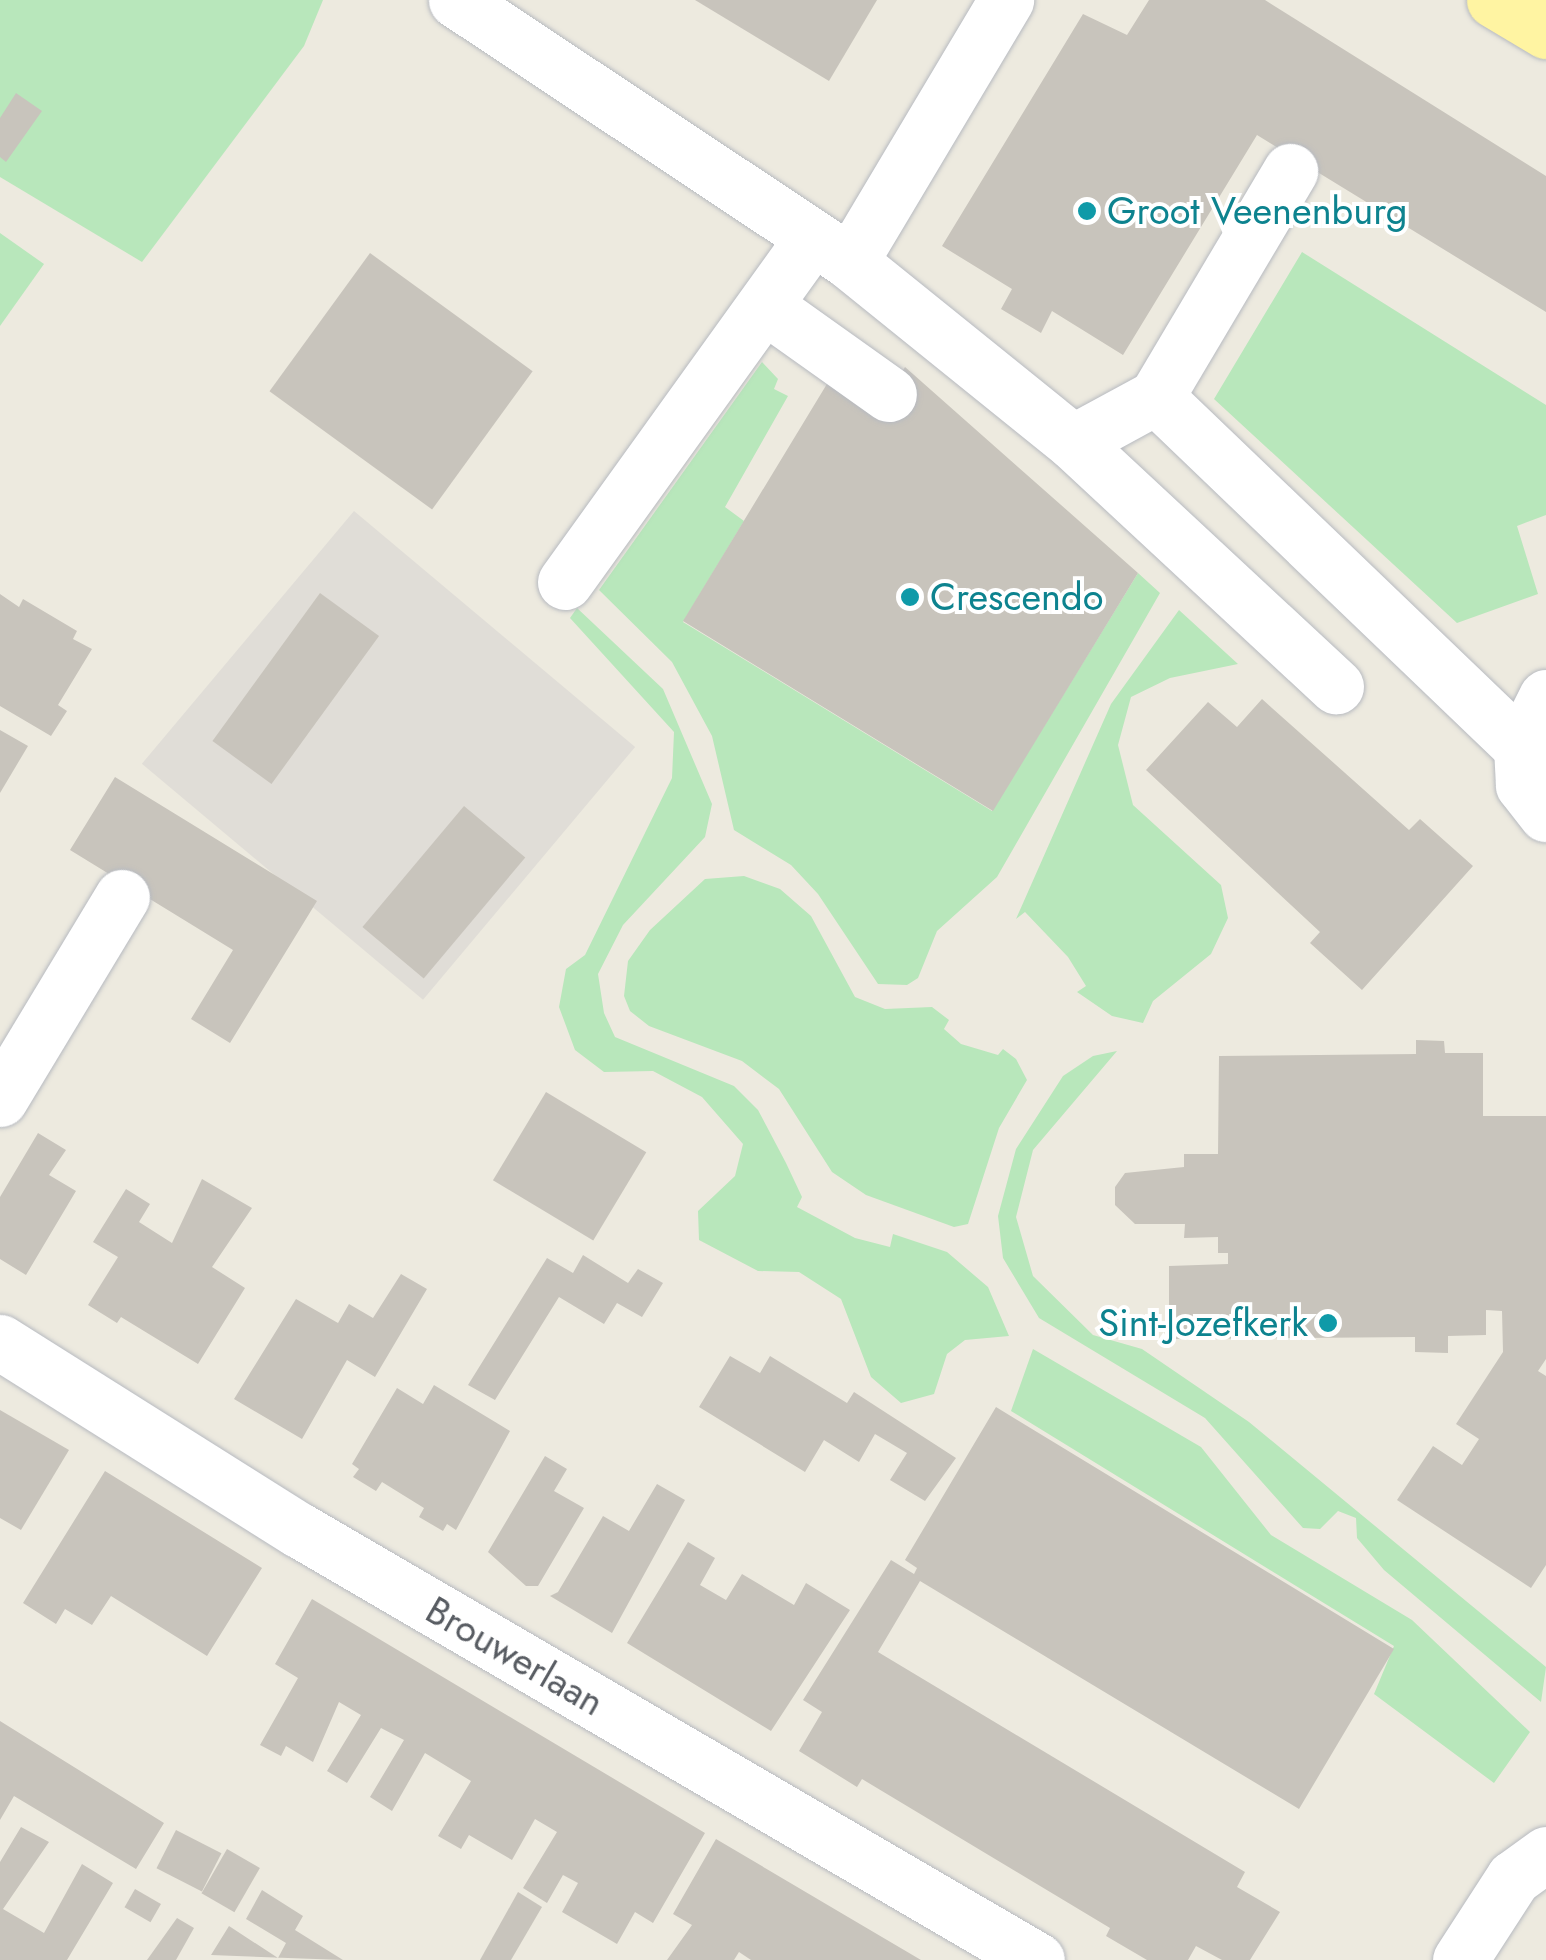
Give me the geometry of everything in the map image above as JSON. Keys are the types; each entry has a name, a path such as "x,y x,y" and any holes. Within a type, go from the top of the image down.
{"main road":[{"path":"1494,0 1546,31"}],"street":[{"path":"565,582 765,306 831,250 1006,0"},
{"path":"463,7 831,250 1074,442 1336,686"},
{"path":"1074,442 1156,397 1290,171"},
{"path":"765,306 889,394"},
{"path":"1156,397 1520,748"},
{"path":"1546,697 1520,748 1524,785 1546,814"},
{"path":"0,1100 122,898"},
{"name":"Brouwerlaan","path":"0,1342 299,1530 1037,1960"},
{"path":"1460,1960 1512,1878 1546,1854"}],"shaded area":[{"path":"354,511 635,747 423,1000 142,764"}],"green space":[{"path":"0,0 323,0 304,46 142,262 0,177"},
{"path":"0,233 44,264 0,326"},
{"path":"1302,252 1546,405 1546,515 1517,526 1538,594 1457,623 1214,399"},
{"path":"762,362 778,379 774,389 788,396 725,507 744,521 683,622 992,811 1138,573 1160,593 997,877 937,931 918,978 907,985 878,984 818,894 791,865 734,830 712,736 672,662 599,590"},
{"path":"577,608 663,689 712,804 705,837 623,925 598,974 604,1013 615,1037 734,1086 758,1110 802,1197 797,1207 855,1238 890,1247 893,1234 947,1252 988,1287 1009,1336 965,1340 947,1354 934,1394 901,1403 871,1377 841,1299 799,1272 758,1271 699,1240 698,1211 735,1176 743,1144 702,1097 653,1071 604,1072 575,1050 559,1007 566,969 585,955 672,778 674,732 570,618"},
{"path":"1179,610 1238,664 1170,678 1131,697 1118,745 1133,805 1221,885 1228,918 1211,954 1153,1001 1143,1023 1112,1016 1077,992 1086,986 1068,957 1025,912 1016,919 1111,704"},
{"path":"744,876 780,889 811,916 855,997 885,1009 932,1007 949,1020 944,1029 961,1044 998,1055 1003,1049 1016,1059 1027,1080 999,1128 968,1224 954,1227 866,1195 832,1172 779,1089 742,1061 649,1026 630,1011 624,996 628,961 650,930 705,879"},
{"path":"1117,1051 1033,1150 1016,1217 1033,1276 1093,1335 1142,1349 1249,1422 1546,1667 1541,1702 1384,1570 1357,1538 1356,1518 1338,1511 1320,1529 1303,1528 1205,1418 1039,1318 1003,1258 998,1216 1016,1149 1063,1076 1093,1056"},
{"path":"1033,1349 1201,1447 1271,1535 1412,1620 1530,1732 1494,1783 1374,1694 1394,1646 1011,1411"}],"building":[{"path":"695,0 877,0 829,81"},
{"name":"Groot Veenenburg","path":"1149,0 1265,0 1546,176 1546,312 1257,135 1123,355 1052,311 1041,333 1001,309 1012,289 942,246 1083,14 1127,35"},
{"path":"16,93 42,111 6,162 0,157 0,118"},
{"path":"370,253 533,371 432,509 269,391"},
{"name":"Crescendo","path":"905,367 1138,573 993,811 683,621 833,374 882,404"},
{"path":"320,593 379,636 271,784 212,741"},
{"path":"0,594 19,607 23,599 77,631 73,639 92,649 58,705 67,711 51,736 0,706"},
{"path":"1262,699 1409,830 1420,819 1473,866 1362,990 1310,943 1320,932 1146,770 1208,702 1237,727"},
{"path":"0,730 28,746 0,793"},
{"path":"115,777 317,901 230,1043 191,1019 233,950 70,850"},
{"path":"464,806 525,857 424,978 362,927"},
{"name":"Sint-Jozefkerk","path":"1416,1040 1444,1041 1445,1053 1483,1053 1483,1116 1546,1116 1546,1359 1538,1371 1546,1376 1546,1565 1531,1588 1397,1500 1433,1446 1462,1465 1479,1439 1456,1424 1503,1352 1502,1311 1486,1310 1486,1335 1448,1336 1448,1353 1415,1352 1415,1337 1169,1339 1169,1266 1228,1264 1228,1253 1218,1253 1218,1237 1184,1238 1185,1224 1135,1224 1115,1205 1115,1187 1125,1173 1184,1167 1184,1154 1218,1154 1219,1056 1416,1054"},
{"path":"546,1092 646,1152 593,1241 493,1180"},
{"path":"38,1133 66,1150 49,1175 76,1191 26,1275 0,1259 0,1197"},
{"path":"202,1179 252,1208 212,1267 245,1288 198,1364 121,1317 117,1323 88,1305 118,1257 93,1242 126,1189 150,1204 139,1222 172,1243"},
{"path":"583,1255 628,1283 638,1269 663,1283 642,1317 617,1303 604,1324 559,1297 495,1400 468,1385 547,1258 573,1273"},
{"path":"401,1274 427,1289 375,1377 347,1360 302,1439 234,1399 296,1299 338,1323 349,1304 373,1318"},
{"path":"730,1356 760,1373 770,1356 847,1403 854,1392 956,1458 925,1501 890,1480 907,1453 875,1434 859,1462 824,1440 805,1472 699,1407"},
{"path":"434,1385 510,1431 456,1530 447,1524 443,1531 419,1517 424,1508 382,1482 376,1491 353,1477 359,1469 352,1464 397,1388 423,1404"},
{"path":"996,1407 1394,1649 1299,1809 920,1581 878,1652 1245,1872 1237,1887 1280,1912 1250,1960 1222,1960 1196,1946 1188,1960 1147,1960 1106,1936 1110,1928 862,1779 857,1787 799,1751 822,1712 803,1700 891,1560 914,1574 917,1568 905,1560"},
{"path":"0,1410 69,1450 21,1530 0,1518"},
{"path":"545,1456 567,1469 554,1491 584,1508 538,1586 526,1586 488,1552"},
{"path":"105,1471 262,1568 207,1656 111,1596 92,1625 65,1609 56,1624 23,1603"},
{"path":"657,1484 685,1500 612,1633 550,1596 558,1592 603,1516 629,1531"},
{"path":"688,1542 715,1558 700,1585 726,1600 742,1574 794,1605 806,1583 850,1610 771,1731 627,1643"},
{"path":"312,1599 705,1833 653,1923 635,1912 617,1944 562,1912 578,1883 563,1875 547,1903 523,1888 557,1832 535,1819 512,1860 469,1835 461,1849 438,1836 471,1781 425,1753 392,1811 370,1797 404,1740 381,1728 347,1783 327,1771 361,1715 339,1702 313,1762 286,1746 281,1756 260,1745 298,1678 275,1664"},
{"path":"0,1721 164,1823 136,1869 14,1796 0,1820"},
{"path":"21,1827 49,1842 3,1909 44,1933 82,1864 113,1883 67,1960 0,1960 0,1862"},
{"path":"176,1830 221,1853 202,1891 156,1868"},
{"path":"716,1839 921,1960 751,1960 739,1952 734,1960 667,1960 692,1925 673,1914"},
{"path":"227,1849 260,1868 234,1912 202,1893"},
{"path":"135,1889 161,1904 150,1922 124,1907"},
{"path":"262,1890 303,1916 295,1930 343,1960 278,1958 286,1943 246,1919"},
{"path":"518,1892 542,1907 511,1960 480,1960"},
{"path":"177,1918 194,1928 176,1960 147,1960"},
{"path":"229,1926 277,1958 211,1955"}],"place":[{"name":"Groot Veenenburg","path":"1087,211"},
{"name":"Crescendo","path":"910,597"},
{"name":"Sint-Jozefkerk","path":"1328,1323"}]}
